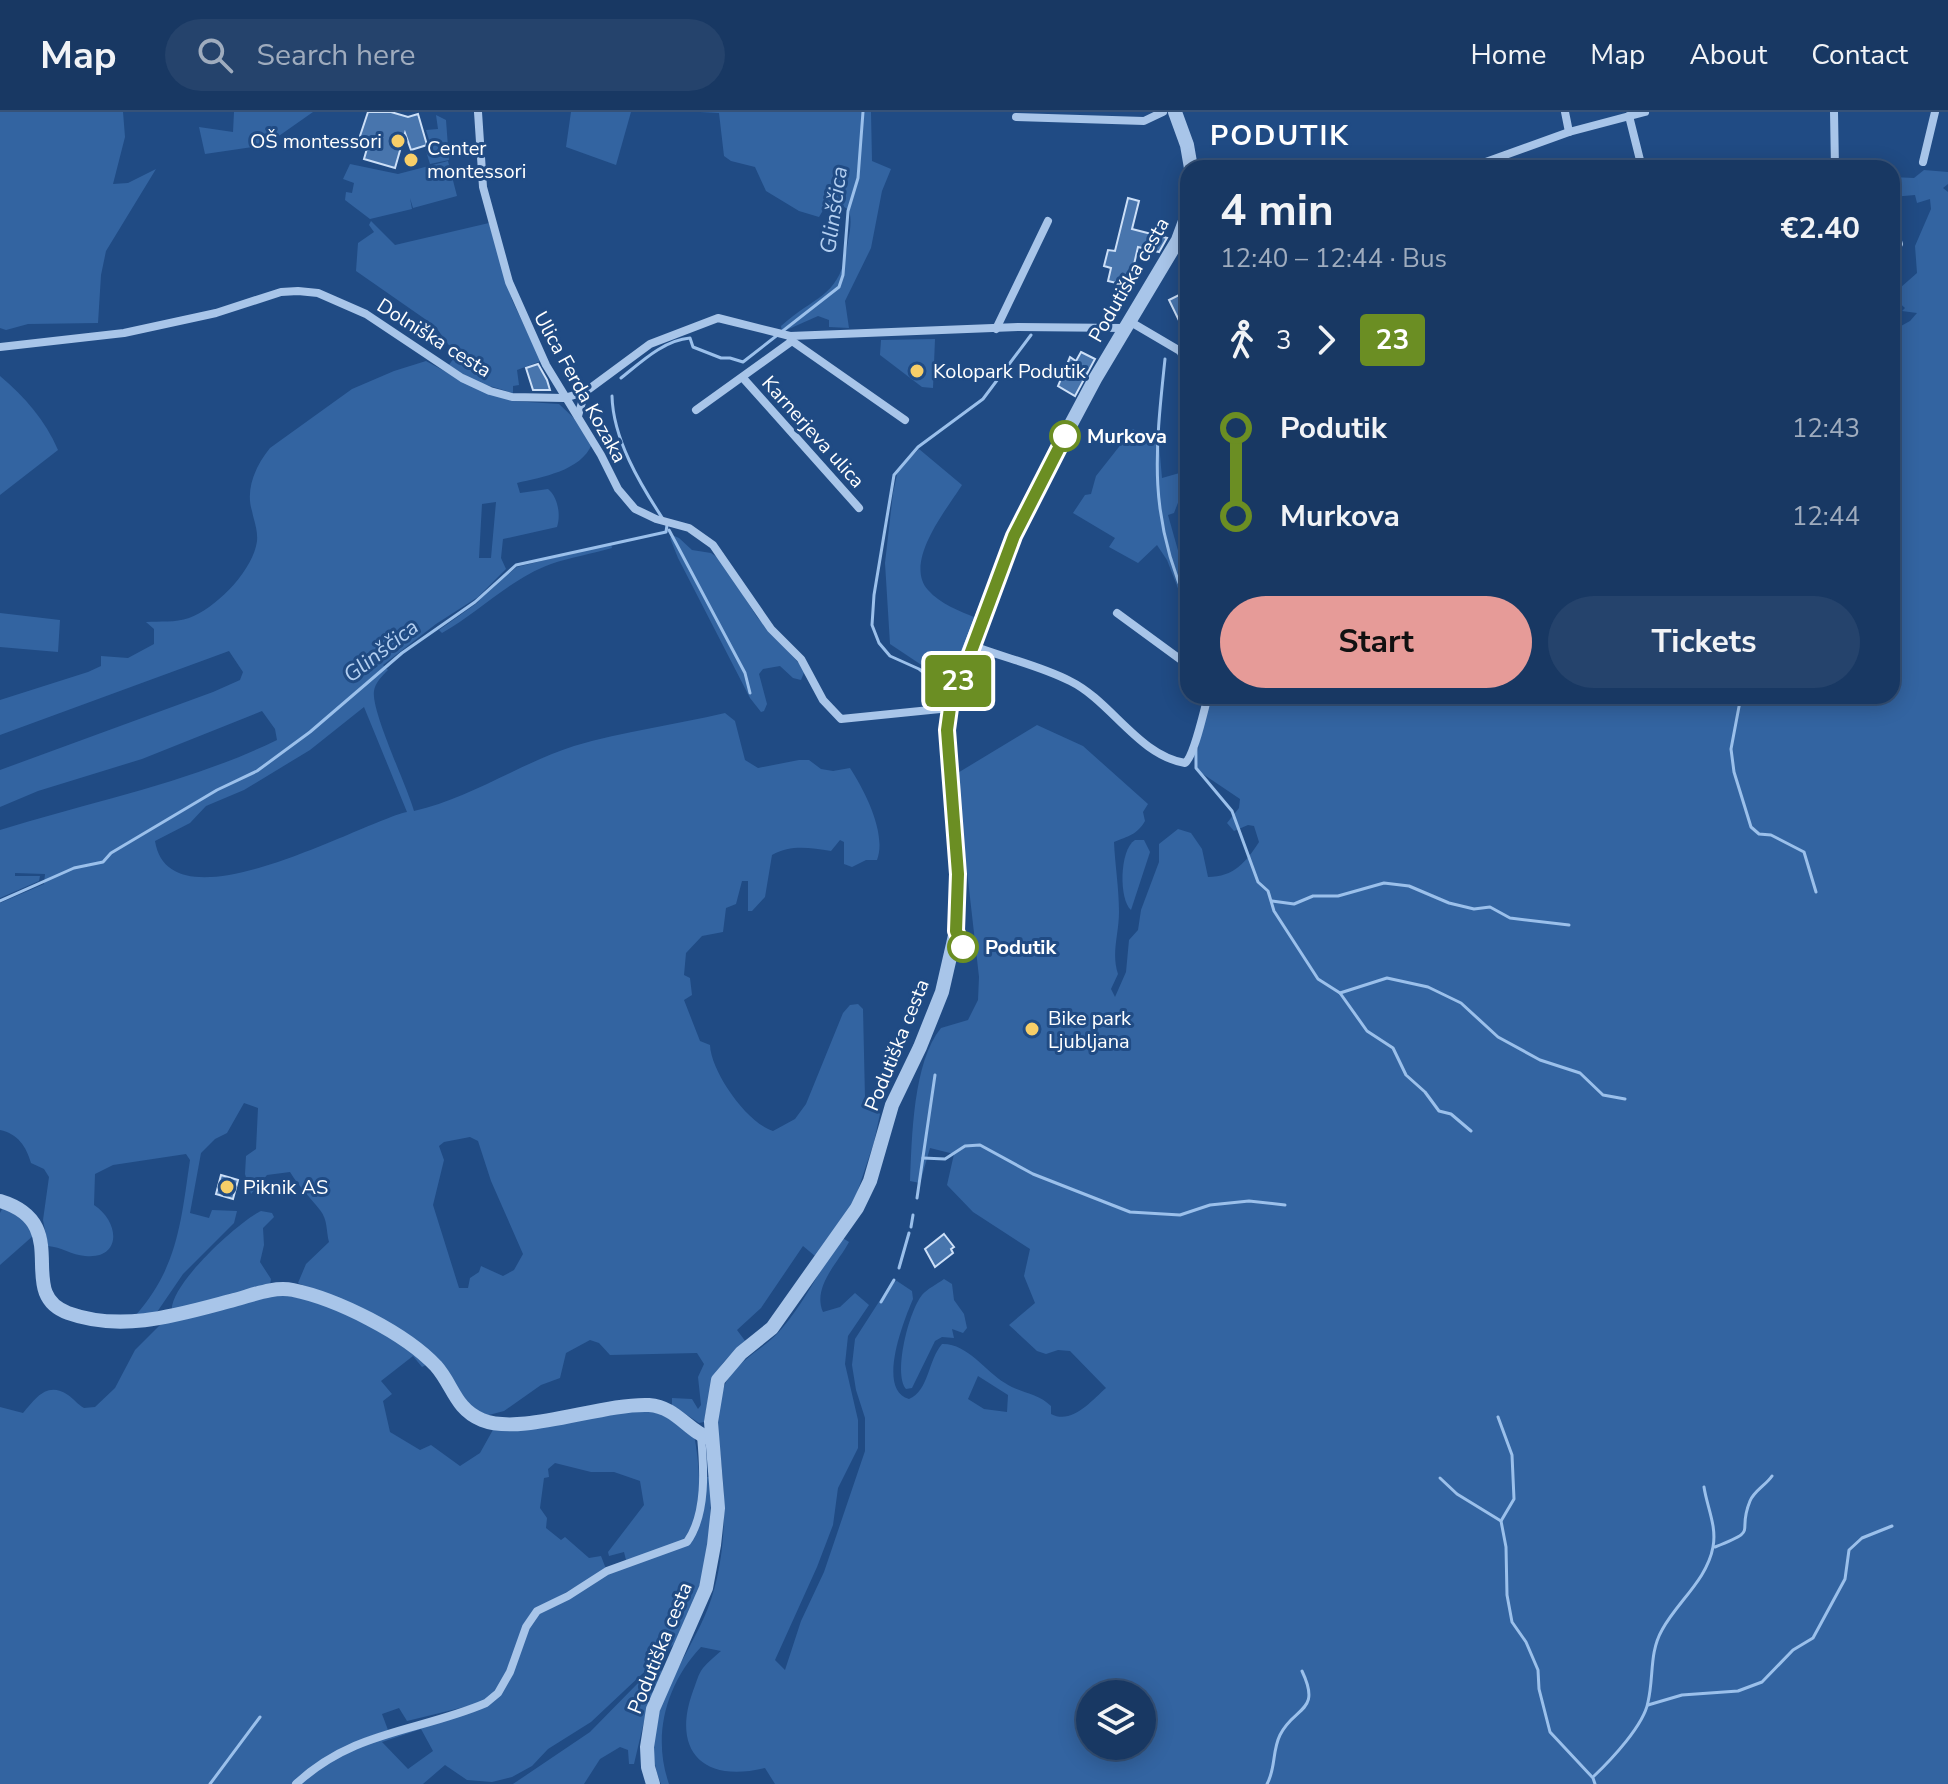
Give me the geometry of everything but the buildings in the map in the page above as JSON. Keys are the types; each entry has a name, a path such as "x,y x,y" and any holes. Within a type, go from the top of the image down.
{"street":[{"name":"Ulica Ferda Kozaka","path":"477,112 483,187 501,257 531,336 618,489 635,509 656,519 689,528 713,545 771,629 801,659 823,700 841,719 950,708"},
{"path":"1016,117 1144,121 1163,112"},
{"path":"1175,112 1190,160"},
{"path":"1565,112 1569,132"},
{"path":"1493,159 1569,132 1645,112"},
{"path":"1834,112 1835,160"},
{"path":"1923,162 1935,112"},
{"path":"1629,116 1640,160"},
{"path":"996,329 1048,221"},
{"name":"Podutiška cesta","path":"653,1784 647,1747 653,1709 706,1588 714,1545 718,1508 706,1437 715,1392 725,1369 772,1328 857,1208 870,1181 892,1105 942,992 956,931 959,888 947,730 950,708 971,645 1025,513 1127,324 1180,240"},
{"name":"Dolniška cesta","path":"0,347 124,333 216,313 281,292 298,291 318,293 366,314 462,378 490,391 512,397 564,398 585,392 650,344 702,323 727,319 788,337 1127,324"},
{"path":"1127,324 1180,351"},
{"path":"696,410 743,378 788,337 905,420"},
{"name":"Karnerjeva ulica","path":"743,378 859,508"},
{"path":"578,416 585,392"},
{"path":"1117,613 1180,659"},
{"path":"971,645 1071,681 1149,745 1177,761 1185,763 1194,754 1198,725 1205,704"},
{"path":"0,1201 15,1206 34,1220 42,1245 42,1278 46,1294 54,1305 66,1312 127,1321 155,1320 266,1291 292,1289 328,1301 398,1336 438,1368 456,1400 468,1413 482,1420 532,1422 622,1405 652,1405 682,1417 706,1437 699,1511 695,1531 687,1542 607,1571 537,1611 526,1627 510,1672 498,1693 486,1703 355,1743 323,1761 296,1784"}],"shaded area":[{"path":"0,112 123,112 125,137 113,184 128,183 156,169 106,251 98,323 28,324 6,330 0,328"},
{"path":"234,112 313,112 266,145 205,154 199,127 233,132"},
{"path":"571,112 631,112 616,165 566,147"},
{"path":"700,112 871,112 872,161 891,169 882,191 871,248 845,301 849,328 829,327 829,320 818,316 782,332 781,326 826,292 840,274 850,230 849,210 841,205 825,207 819,217 799,211 766,191 755,167 724,156 719,113"},
{"path":"436,115 446,120 449,160 430,164 425,148 431,146 426,130 438,129"},
{"path":"448,161 457,196 413,208 410,198 412,209 370,219 345,200 346,192 352,193 354,183 343,179 350,164 398,174"},
{"path":"1924,170 1948,172 1948,184 1943,188 1948,192 1948,1784 775,1784 765,1768 742,1772 708,1766 689,1745 687,1711 693,1691 701,1670 721,1651 701,1647 679,1677 666,1711 662,1748 669,1784 661,1784 654,1761 658,1715 708,1608 720,1561 724,1497 718,1424 723,1390 732,1373 786,1323 841,1237 849,1242 823,1284 821,1303 823,1312 840,1307 855,1293 869,1305 848,1336 845,1364 858,1420 858,1448 838,1488 833,1525 817,1567 775,1660 785,1670 801,1621 824,1572 865,1451 865,1418 852,1365 855,1339 891,1283 897,1281 912,1291 913,1299 899,1337 893,1369 894,1383 899,1393 909,1399 921,1389 942,1344 960,1348 1005,1383 1046,1402 1051,1406 1051,1414 1059,1417 1081,1410 1106,1388 1070,1351 1058,1350 1046,1354 1037,1351 1009,1325 1035,1303 1024,1276 1030,1249 973,1212 947,1185 954,1154 930,1148 920,1183 910,1181 916,1101 925,1060 941,1028 968,1020 978,1000 979,977 956,774 1037,725 1083,746 1148,804 1143,812 1145,821 1139,829 1114,842 1119,912 1115,951 1118,974 1111,989 1115,997 1126,972 1129,940 1138,930 1141,910 1159,862 1159,844 1178,829 1191,833 1202,849 1208,877 1225,874 1238,867 1259,842 1254,826 1248,825 1234,831 1227,823 1239,808 1240,799 1197,770 1199,733 1208,704 1900,704 1900,327 1917,313 1902,311 1905,308 1900,304 1900,288 1917,273 1915,246 1931,209 1930,199 1917,203 1915,195 1900,196 1900,177 1914,178","holes":["978,1376 1008,1395 1007,1412 984,1409 968,1399"]},
{"path":"371,221 395,245 489,223 512,300 541,361 517,370 519,385 513,386 513,393 476,382 449,365 456,355 435,326 356,271 358,243 374,232 369,225"},
{"name":"Kolopark Podutik","path":"935,339 933,388 922,387 880,355 881,340"},
{"path":"426,361 470,385 512,401 559,404 577,421 592,444 587,453 570,467 517,483 520,493 548,489 551,492 558,506 557,527 503,539 501,558 506,569 478,597 436,624 383,665 388,670 376,685 375,701 383,731 414,811 455,798 574,746 725,713 735,721 745,760 758,768 809,760 821,769 833,771 850,768 868,800 877,826 877,860 866,860 852,867 844,864 844,842 840,840 831,851 794,848 772,855 765,897 752,911 748,911 748,881 742,881 736,904 726,908 723,932 702,936 686,953 684,975 690,978 692,995 684,1000 700,1041 710,1045 724,1082 752,1118 773,1131 795,1119 806,1104 843,1013 850,1005 858,1004 863,1009 865,1098 880,1114 853,1205 815,1256 803,1246 761,1308 737,1330 746,1342 719,1368 704,1422 699,1423 672,1405 672,1398 692,1399 698,1409 701,1405 698,1377 704,1364 697,1353 610,1355 599,1343 590,1340 566,1353 560,1378 541,1385 504,1411 485,1416 470,1408 441,1366 321,1293 298,1283 306,1264 329,1242 326,1222 290,1172 267,1175 251,1194 245,1174 246,1156 256,1149 258,1108 244,1103 227,1133 215,1139 201,1153 190,1213 209,1218 212,1210 237,1211 234,1223 183,1274 155,1315 135,1316 160,1280 175,1243 190,1160 186,1154 113,1165 95,1174 94,1205 109,1221 113,1239 105,1252 85,1256 48,1246 43,1220 49,1177 44,1169 31,1163 24,1146 16,1138 0,1130 0,903 44,884 45,874 15,873 15,876 40,876 39,881 0,898 0,830 175,780 277,740 275,729 262,711 142,759 38,791 0,807 0,770 213,692 240,680 243,672 229,651 0,735 0,700 88,672 101,666 101,656 128,658 154,644 154,629 146,622 189,618 221,597 241,576 254,553 257,537 250,503 251,486 260,462 270,448 352,389","holes":["496,502 491,558 479,558 482,504","364,707 407,812 269,865 229,875 194,877 168,867 155,841 190,823 206,806 244,790 310,750","470,1137 478,1141 491,1181 523,1254 514,1270 503,1276 481,1266 479,1272 470,1278 468,1288 459,1288 433,1205 444,1160 439,1146 444,1142"]},
{"path":"0,376 34,410 58,450 0,495"},
{"path":"1133,429 1159,444 1162,478 1180,473 1180,500 1174,513 1168,515 1180,558 1180,591 1157,545 1138,563 1109,547 1115,538 1073,513 1085,495 1091,494 1096,476"},
{"path":"919,449 962,485 930,536 921,565 922,578 933,595 950,607 976,618 954,675 947,673 944,680 890,644 885,563 893,493 898,470"},
{"path":"672,535 692,550 711,553 721,560 757,617 805,670 801,680 793,678 780,666 763,669 759,674 767,704 764,711 761,712 750,698 678,558 670,538"},
{"path":"611,544 612,548 536,570 442,633 439,630 477,603 517,567"},
{"path":"0,613 60,620 58,652 0,647"},
{"path":"1135,840 1144,840 1150,852 1131,910 1124,896 1122,875 1126,854"},
{"path":"3,1207 21,1216 34,1235 0,1265 0,1213"},
{"path":"261,1211 272,1213 274,1217 263,1228 264,1245 260,1262 271,1279 270,1285 172,1312 173,1301 181,1287 206,1256"},
{"path":"944,1279 952,1284 954,1300 964,1314 967,1328 963,1333 952,1329 954,1338 942,1337 935,1341 912,1388 906,1389 902,1381 902,1356 912,1314 922,1295"},
{"path":"284,1295 321,1304 361,1320 398,1341 426,1365 422,1367 413,1356 381,1381 392,1394 383,1401 390,1432 420,1450 431,1445 460,1466 480,1453 494,1428 624,1410 661,1412 694,1435 699,1490 692,1531 679,1543 657,1552 626,1560 624,1552 609,1556 608,1552 644,1505 640,1481 614,1472 591,1472 555,1463 548,1469 549,1477 544,1478 540,1508 547,1518 546,1528 561,1540 565,1537 589,1558 601,1556 606,1569 534,1611 511,1667 498,1691 485,1702 407,1721 399,1708 382,1714 388,1730 337,1751 293,1784 0,1784 0,1407 23,1413 42,1393 54,1390 68,1395 84,1408 95,1407 115,1388 135,1350 161,1324"},
{"path":"706,1477 711,1477 710,1537 698,1594 674,1644 591,1722 548,1749 532,1766 512,1777 492,1782 467,1780 445,1765 423,1784 299,1784 346,1750 474,1709 500,1694 527,1629 538,1614 611,1572 689,1544 698,1531","holes":["421,1729 433,1751 408,1769 382,1742"]},
{"path":"659,1667 662,1671 645,1717 634,1764 629,1764 628,1750 620,1747 600,1759 584,1784 513,1784 590,1732 640,1681"}],"waterway":[{"name":"Glinščica","path":"621,378 662,347 690,338 693,347 721,358 743,362 839,287 843,275 848,211 858,178 863,112"},
{"path":"942,687 919,669 890,656 879,643 872,625 894,475 918,447 983,399 1031,335"},
{"path":"1165,359 1157,455 1158,484 1166,542 1180,585"},
{"name":"Glinščica","path":"612,396 623,445 637,476 663,519"},
{"name":"Glinščica","path":"0,901 74,868 103,862 111,853 217,790 257,771 310,732 402,653 475,602 516,565 666,532 667,525"},
{"path":"669,530 745,673 750,693"},
{"path":"1739,704 1731,749 1734,772 1751,827 1759,834 1771,835 1804,852 1816,892"},
{"path":"1196,749 1196,768 1232,811 1258,882 1268,891 1274,911 1318,979 1340,993 1367,1031 1393,1048 1406,1075 1425,1092 1439,1111 1451,1114 1471,1131"},
{"path":"1272,901 1294,904 1313,896 1338,896 1384,883 1409,886 1449,903 1474,909 1490,907 1510,918 1569,925"},
{"path":"1340,993 1387,978 1428,987 1461,1003 1498,1037 1540,1060 1580,1073 1603,1095 1625,1099"},
{"path":"917,1198 935,1075"},
{"path":"923,1158 945,1159 965,1146 980,1145 1033,1174 1130,1212 1180,1215 1210,1205 1249,1201 1285,1205"},
{"path":"911,1227 913,1215"},
{"path":"899,1268 909,1233"},
{"path":"881,1302 894,1280"},
{"path":"1498,1417 1512,1455 1514,1499 1501,1521 1512,1622 1526,1642 1538,1670 1539,1689 1550,1732 1593,1778 1595,1784"},
{"path":"1715,1547 1743,1534 1750,1501 1772,1476"},
{"path":"1440,1478 1457,1494 1501,1521"},
{"path":"1594,1776 1618,1752 1640,1721 1648,1702 1658,1639 1710,1559 1714,1532 1704,1487"},
{"path":"1648,1705 1682,1695 1738,1691 1762,1682 1793,1650 1813,1638 1845,1579 1849,1550 1862,1538 1892,1526"},
{"path":"1267,1784 1280,1735 1308,1702 1302,1671"},
{"path":"210,1784 260,1717"}],"bus line":[{"name":"23","path":"963,947 956,931 959,888 947,730 950,708 958,678 1014,536 1065,436"}],"place":[{"name":"OŠ montessori","path":"398,141"},
{"name":"Center montessori","path":"411,160"},
{"name":"Kolopark Podutik","path":"917,371"},
{"name":"Murkova","path":"1065,436"},
{"name":"Podutik","path":"963,947"},
{"name":"Bike park Ljubljana","path":"1032,1029"},
{"name":"Piknik AS","path":"227,1187"}],"district":[{"name":"PODUTIK","path":"1280,136"}]}
